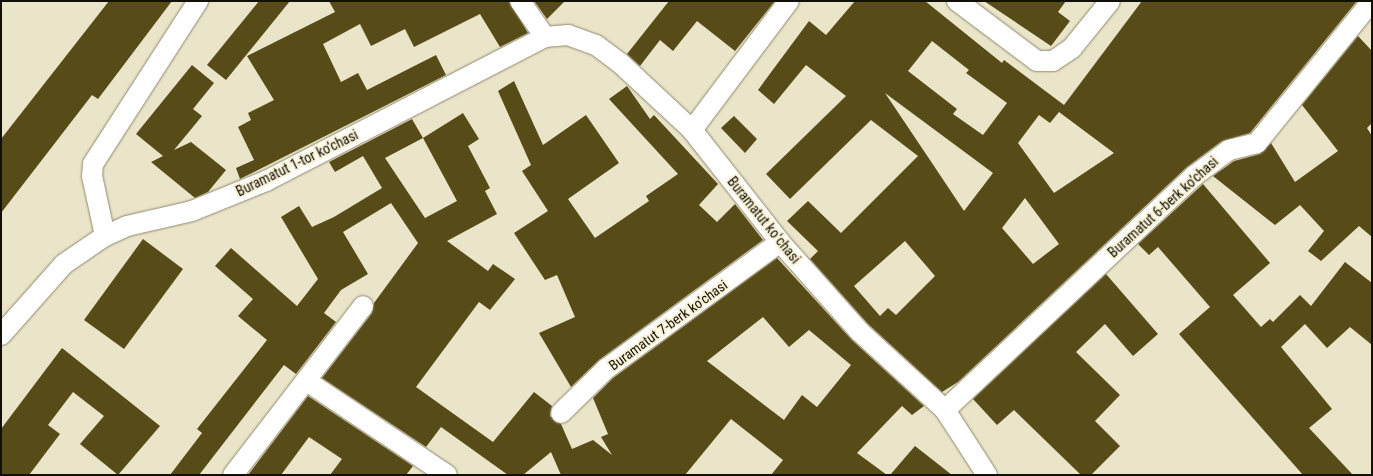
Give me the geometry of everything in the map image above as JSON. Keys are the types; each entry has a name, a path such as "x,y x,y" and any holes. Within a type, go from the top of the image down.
{"street":[{"path":"105,236 92,176 93,164 198,1"},
{"path":"520,1 545,37"},
{"path":"692,130 789,1"},
{"path":"957,1 1037,61 1052,61 1072,48 1110,1"},
{"name":"Buramatut 6-berk koʼchasi","path":"945,410 1194,176 1229,150 1257,143 1372,1"},
{"name":"Buramatut koʻchasi","path":"545,37 568,35 596,45 620,63 692,130 780,242 860,332 945,410 987,475"},
{"name":"Buramatut 1-tor koʼchasi","path":"1,335 64,264 105,236 127,226 192,210 266,182 545,37"},
{"name":"Buramatut 7-berk koʼchasi","path":"561,413 606,369 780,242"},
{"path":"233,475 308,382 364,306"},
{"path":"308,382 447,475"}],"building":[{"path":"109,1 172,1 98,99 92,95 1,213 1,139"},
{"path":"259,1 290,1 226,80 207,65"},
{"path":"329,1 509,1 528,33 500,47 480,14 414,47 405,29 371,46 360,24 323,44 341,82 358,73 367,90 436,55 446,75 240,179 236,168 254,160 238,127 251,120 248,113 274,100 247,56 335,12"},
{"path":"534,1 565,1 547,19"},
{"path":"669,1 775,1 735,51 697,21 673,51 660,40 640,66 627,54"},
{"path":"855,1 925,1 1002,63 1004,60 1064,105 1142,1 1357,1 1250,133 1222,141 1187,167 958,382 942,392 868,324 810,259 818,251 787,221 808,201 841,233 918,156 871,120 790,199 766,174 846,96 806,65 774,104 758,90 809,21 826,35","holes":["932,41 969,70 966,73 1007,103 983,135 953,114 957,109 908,71","885,93 993,173 964,211","1059,112 1114,153 1054,193 1018,143 1039,115 1050,123","1025,198 1059,244 1033,264 1002,228","905,241 935,276 896,315 888,308 880,316 854,286"]},
{"path":"984,1 1066,1 1058,12 1070,21 1051,46"},
{"path":"1358,36 1372,51 1372,123 1367,128 1372,136 1372,237 1359,226 1321,261 1308,251 1324,231 1300,205 1275,225 1213,176 1234,161 1260,154 1271,143 1295,182 1338,151 1302,105"},
{"path":"192,65 214,83 193,109 202,116 174,150 191,142 226,170 208,192 195,198 151,162 163,156 136,134"},
{"path":"514,81 543,145 586,115 619,163 568,199 595,238 649,201 646,196 678,174 609,99 627,86 650,119 654,115 718,184 699,205 717,222 735,204 763,240 599,360 571,387 539,333 575,317 557,275 545,280 514,233 548,211 522,171 531,165 498,91"},
{"path":"463,113 479,139 468,146 490,188 485,191 497,214 447,241 488,271 493,264 515,279 490,310 479,302 416,387 493,442 534,392 552,406 550,416 561,424 572,449 593,440 612,455 601,437 608,434 593,398 613,378 777,258 852,340 924,406 912,415 902,406 857,453 887,475 771,475 783,460 731,419 685,475 561,475 551,452 523,475 508,475 441,427 426,447 322,378 372,313 374,303 418,243 391,203 343,232 368,274 341,290 324,313 336,322 296,374 284,365 199,475 170,475 202,433 197,429 267,340 238,316 253,299 215,266 231,248 297,306 318,279 281,217 299,206 312,227 334,217 382,188 363,156 335,172 329,162 412,119 423,138","holes":["423,138 457,201 425,218 385,158","763,317 789,347 809,330 851,365 817,407 802,395 784,420 707,361"]},
{"path":"734,116 757,139 745,153 721,128"},
{"path":"1203,184 1270,263 1233,295 1261,327 1270,319 1273,322 1300,295 1311,306 1345,262 1372,283 1372,345 1350,327 1327,348 1305,324 1281,347 1332,409 1309,428 1353,475 1303,475 1179,334 1210,307 1158,247 1149,255 1138,244"},
{"path":"143,239 183,269 124,349 84,320"},
{"path":"1106,274 1158,334 1133,356 1105,324 1076,352 1120,395 1095,421 1120,446 1091,475 1081,475 1014,410 997,425 973,399"},
{"path":"62,348 160,426 118,475 80,444 104,416 73,392 48,425 60,434 29,475 1,475 1,429"},
{"path":"308,396 413,466 406,475 330,475 342,459 309,437 281,475 248,475"},
{"path":"915,446 952,475 890,475"}]}
